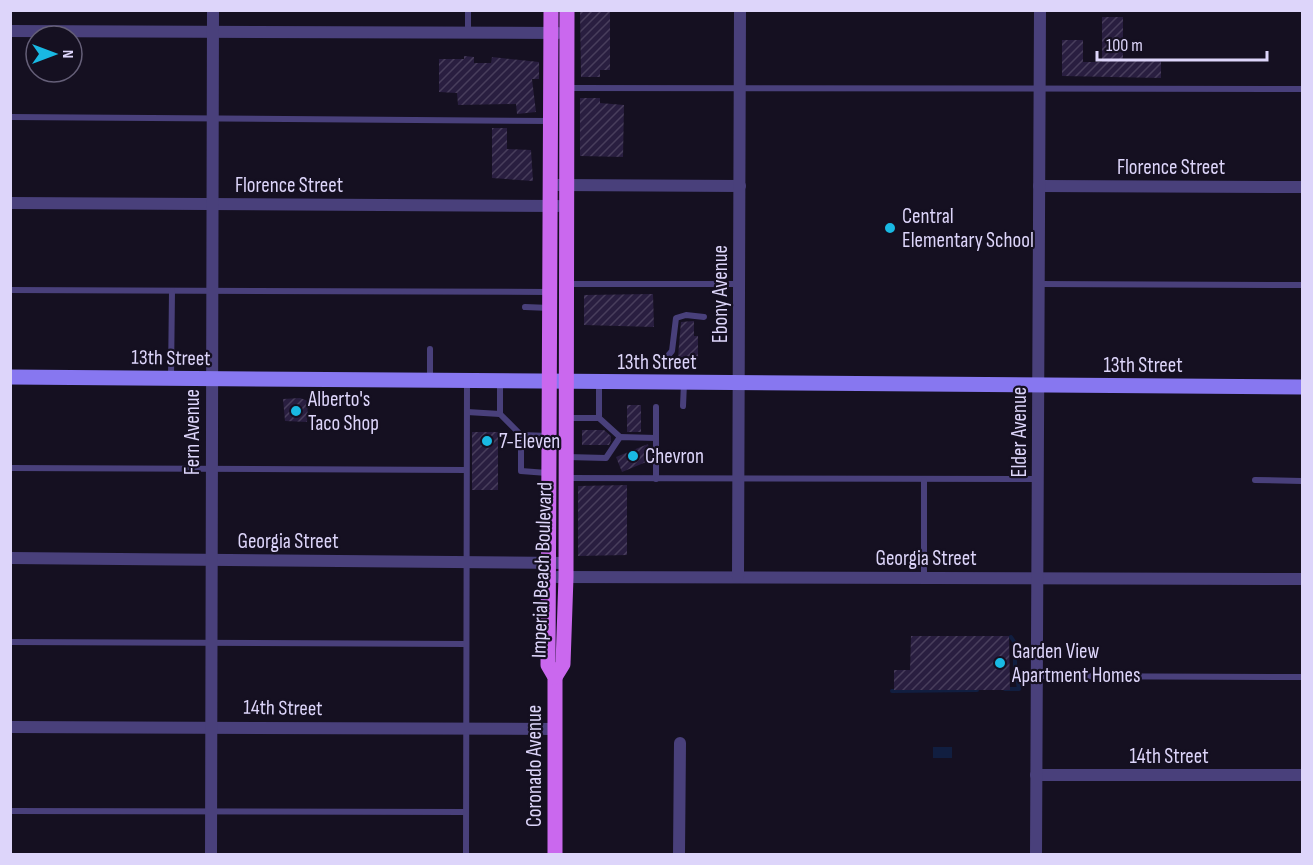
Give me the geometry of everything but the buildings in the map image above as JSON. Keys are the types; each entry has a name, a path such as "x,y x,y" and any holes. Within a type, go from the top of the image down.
{"main road":[{"name":"Imperial Beach Boulevard","path":"551,10 548,666 555,677 563,664 566,570 567,10"},
{"name":"13th Street","path":"10,377 550,383 1302,387"},
{"name":"Coronado Avenue","path":"555,677 555,855"}],"street":[{"name":"Fern Avenue","path":"212,855 213,10"},
{"name":"Ebony Avenue","path":"738,577 740,10"},
{"name":"Elder Avenue","path":"1036,855 1040,10"},
{"path":"10,31 567,33"},
{"path":"550,185 740,186"},
{"name":"Florence Street","path":"1039,186 1302,187"},
{"name":"Florence Street","path":"10,204 567,207"},
{"name":"Georgia Street","path":"10,558 466,562 549,570 738,577 1302,579"},
{"name":"14th Street","path":"10,727 555,729"},
{"path":"679,855 680,742"},
{"name":"14th Street","path":"1036,776 1302,775"}],"lane":[{"path":"468,10 468,33"},
{"path":"567,88 1302,89"},
{"path":"10,117 551,121"},
{"path":"567,284 739,284"},
{"path":"1039,284 1302,285"},
{"path":"10,290 550,292"},
{"path":"171,379 172,291"},
{"path":"525,307 550,308"},
{"path":"666,358 672,351 676,318 686,315 704,317"},
{"path":"430,349 430,381"},
{"path":"466,855 467,382"},
{"path":"500,382 500,414"},
{"path":"599,383 599,418"},
{"path":"683,406 684,383"},
{"path":"656,407 656,479"},
{"path":"467,412 500,414 521,435 550,436"},
{"path":"567,418 599,418 620,437 656,438"},
{"path":"521,435 521,471 549,473"},
{"path":"567,457 606,458 620,437"},
{"path":"10,468 466,470"},
{"path":"567,478 1038,479"},
{"path":"924,480 924,578"},
{"path":"1255,480 1302,481"},
{"path":"10,642 466,644"},
{"path":"1037,676 1302,677"},
{"path":"10,811 466,812"}],"water":[{"path":"933,747 952,747 952,758 933,758"}],"waterway":[{"path":"1005,689 1019,689 1015,667 1015,643 1011,637"},
{"path":"892,691 977,690"}],"place":[{"name":"Central Elementary School","path":"890,228"},
{"name":"Alberto's Taco Shop","path":"296,411"},
{"name":"7-Eleven","path":"487,441"},
{"name":"Chevron","path":"633,456"},
{"name":"Garden View Apartment Homes","path":"1000,663"}]}
